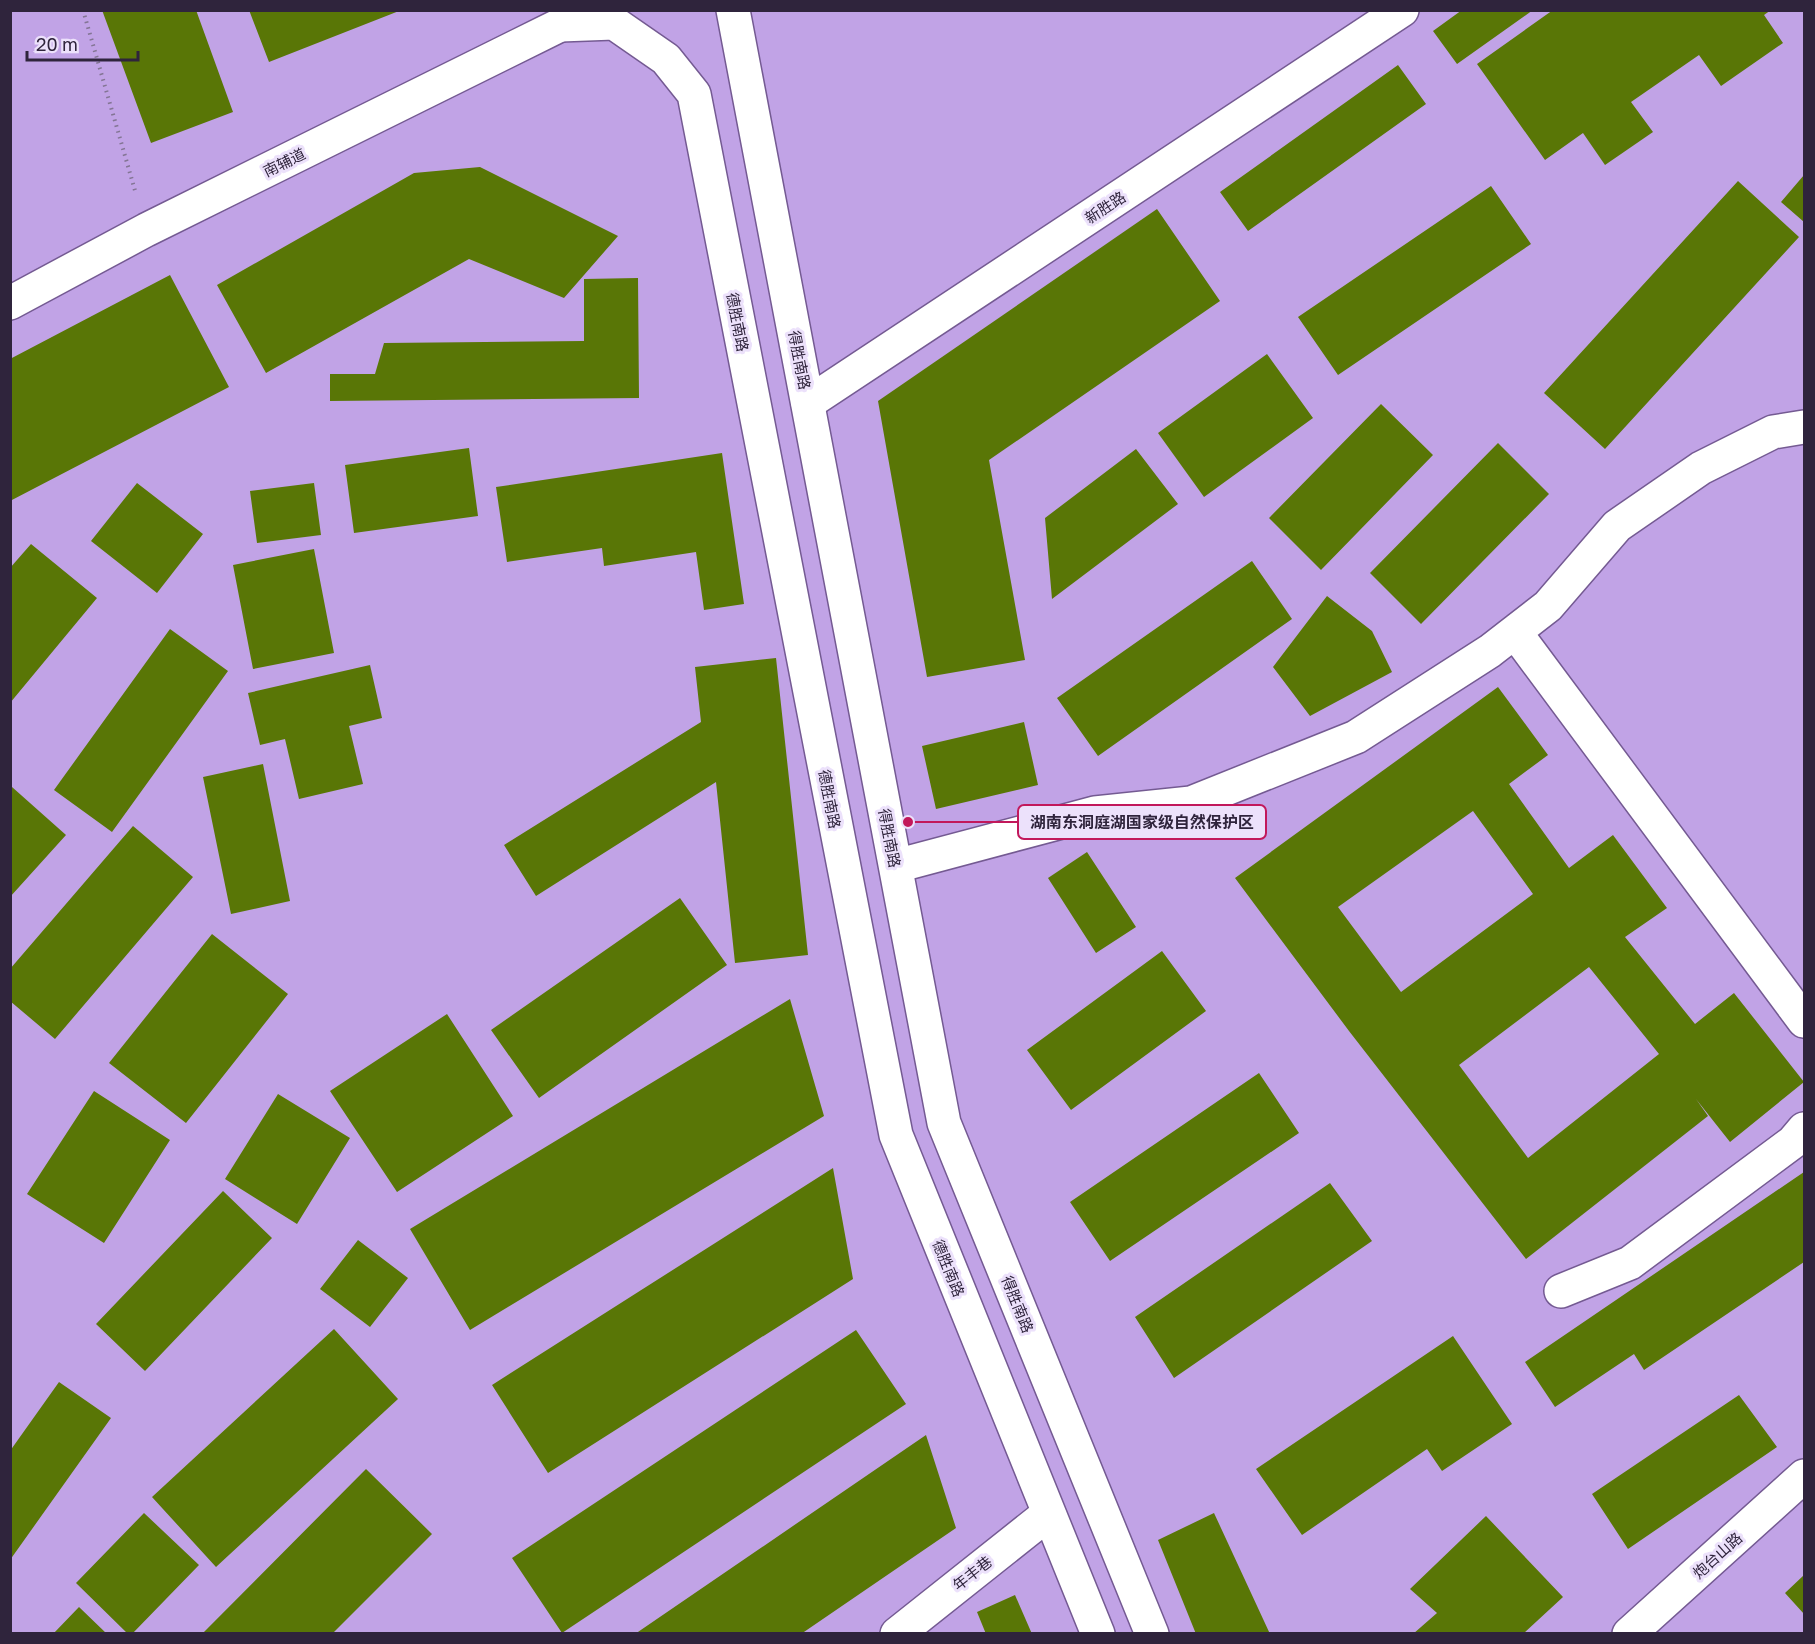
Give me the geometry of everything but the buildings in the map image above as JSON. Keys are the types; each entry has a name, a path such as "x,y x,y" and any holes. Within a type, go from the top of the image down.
{"main road":[{"name":"得胜南路","path":"733,10 944,1123 1152,1634"},
{"name":"新胜路","path":"808,403 1402,10"},
{"name":"南辅道","path":"10,303 146,230 565,18"},
{"name":"德胜南路","path":"565,18 614,23 666,59 694,94 896,1136 1098,1634"},
{"path":"896,867 1095,813 1191,803 1356,737 1515,632 1548,606 1617,526 1701,468 1773,432 1804,427"},
{"path":"1515,632 1804,1021"},
{"path":"1561,1291 1630,1263 1793,1142 1804,1129"},
{"name":"炮台山路","path":"1629,1634 1804,1476"},
{"name":"年丰巷","path":"897,1634 1048,1514"}],"path":[{"path":"83,10 146,230"}],"shaded area":[{"path":"11,11 1804,11 1804,1633 11,1634"}],"place":[{"name":"湖南东洞庭湖国家级自然保护区","path":"908,822"}]}
